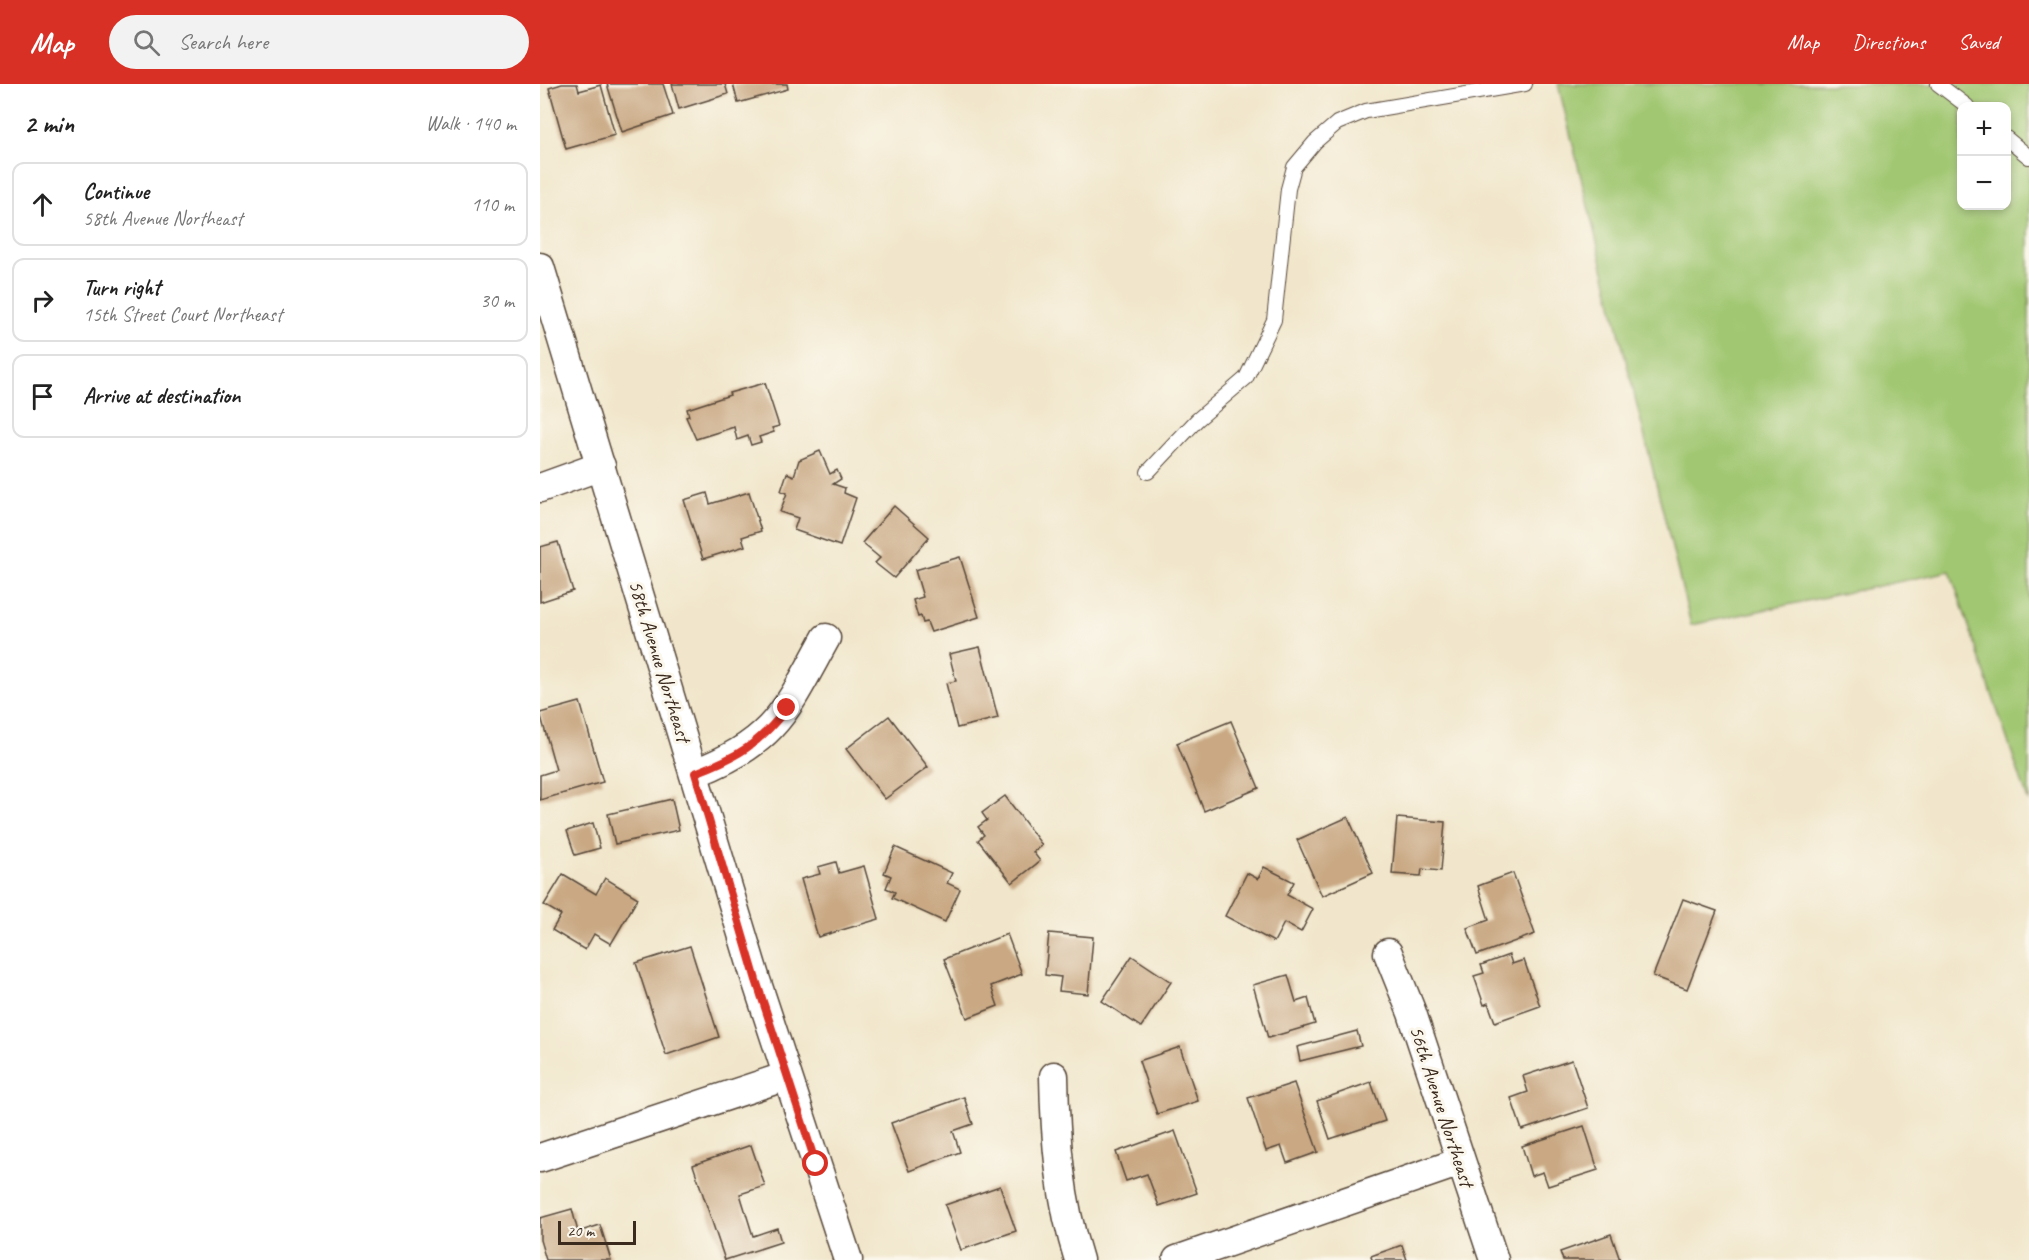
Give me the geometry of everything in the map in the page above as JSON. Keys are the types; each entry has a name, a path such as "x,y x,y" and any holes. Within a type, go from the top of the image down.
{"street":[{"name":"58th Avenue Northeast","path":"540,267 787,1076 848,1260"},
{"path":"540,488 601,466"},
{"path":"695,773 727,761 763,737 787,708 826,638"},
{"name":"56th Avenue Northeast","path":"1388,953 1412,1013 1494,1260"},
{"path":"540,1158 787,1076"},
{"path":"1054,1076 1055,1131 1068,1226 1079,1260"},
{"path":"1177,1260 1460,1162"}],"lane":[{"path":"1148,472 1197,420 1246,378 1274,320 1288,189 1293,167 1314,142 1337,123 1366,111 1525,84"},
{"path":"1938,84 1962,102"},
{"path":"2011,141 2029,157"}],"green space":[{"path":"1558,84 2029,84 2029,803 1950,571 1691,625"}],"building":[{"path":"562,84 577,84 579,91 601,85 615,135 566,149 549,88"},
{"path":"607,84 663,84 673,115 622,132"},
{"path":"672,84 725,84 728,94 679,109"},
{"path":"733,84 787,84 788,89 738,103"},
{"path":"765,383 779,426 772,428 774,432 759,437 761,442 751,445 748,436 737,440 734,427 696,439 686,417 689,416 687,409 730,395 729,393"},
{"path":"820,451 830,474 837,470 841,479 833,484 845,488 844,493 856,498 840,546 794,530 798,518 780,512 787,493 781,491 787,473 794,476 799,460"},
{"path":"749,492 761,531 742,537 745,546 703,559 684,500 707,493 710,504"},
{"path":"894,506 929,537 894,578 875,563 880,558 862,543"},
{"path":"558,542 573,591 540,602 540,547"},
{"path":"960,557 979,617 931,632 927,622 923,623 921,616 918,617 913,600 923,597 915,570"},
{"path":"980,647 998,718 957,728 946,683 956,681 949,654"},
{"path":"580,702 603,782 540,800 540,775 556,770 540,713"},
{"path":"889,716 928,767 885,799 846,749"},
{"path":"1231,721 1259,788 1204,811 1177,743"},
{"path":"1005,796 1042,845 1033,852 1040,861 1012,883 978,840 984,835 978,827 987,820 982,813"},
{"path":"672,799 679,830 615,844 608,814"},
{"path":"1348,817 1373,873 1322,896 1297,840"},
{"path":"1397,818 1445,822 1441,871 1422,869 1421,876 1392,874"},
{"path":"593,823 600,848 575,855 567,831"},
{"path":"895,847 952,873 947,883 960,889 945,922 892,898 895,892 886,888 891,876 884,873"},
{"path":"836,862 839,873 864,866 879,919 818,937 801,879 820,874 818,867"},
{"path":"1264,867 1294,882 1287,895 1313,909 1301,932 1284,923 1274,942 1225,916 1247,873 1258,879"},
{"path":"1513,873 1535,934 1477,955 1467,928 1489,920 1478,886"},
{"path":"563,874 596,894 605,878 638,898 611,944 594,934 585,950 552,930 561,915 544,905"},
{"path":"1683,899 1717,911 1687,989 1653,976"},
{"path":"1049,933 1093,937 1088,994 1059,991 1061,977 1045,975"},
{"path":"1007,934 1022,974 991,986 998,1006 967,1018 944,959"},
{"path":"690,946 719,1037 666,1055 636,963"},
{"path":"1509,955 1512,964 1524,960 1540,1006 1495,1022 1488,1003 1484,1005 1474,976 1484,973 1481,965"},
{"path":"1132,956 1171,982 1141,1027 1102,1001"},
{"path":"1288,975 1296,1002 1308,998 1315,1024 1268,1038 1253,985"},
{"path":"1357,1031 1361,1046 1300,1061 1297,1047"},
{"path":"1180,1047 1198,1101 1157,1114 1139,1061"},
{"path":"1572,1060 1588,1108 1522,1130 1511,1098 1528,1092 1523,1076"},
{"path":"1371,1082 1385,1121 1330,1139 1317,1101"},
{"path":"1294,1083 1318,1152 1287,1163 1281,1146 1266,1151 1248,1098"},
{"path":"964,1097 973,1124 953,1131 960,1152 909,1171 891,1123"},
{"path":"1584,1126 1598,1170 1548,1186 1543,1172 1531,1176 1522,1146"},
{"path":"1175,1131 1197,1193 1159,1206 1147,1174 1126,1181 1116,1152"},
{"path":"751,1145 765,1186 740,1194 753,1236 777,1228 781,1242 725,1260 693,1165"},
{"path":"1000,1186 1016,1231 961,1250 945,1205"},
{"path":"572,1209 578,1232 600,1225 611,1260 546,1260 540,1240 540,1218"},
{"path":"1611,1234 1620,1260 1563,1260 1560,1252"},
{"path":"1402,1245 1407,1260 1372,1260 1371,1256"}],"route":[{"path":"787,708 763,737 727,761 695,773 756,980 816,1164"}]}
